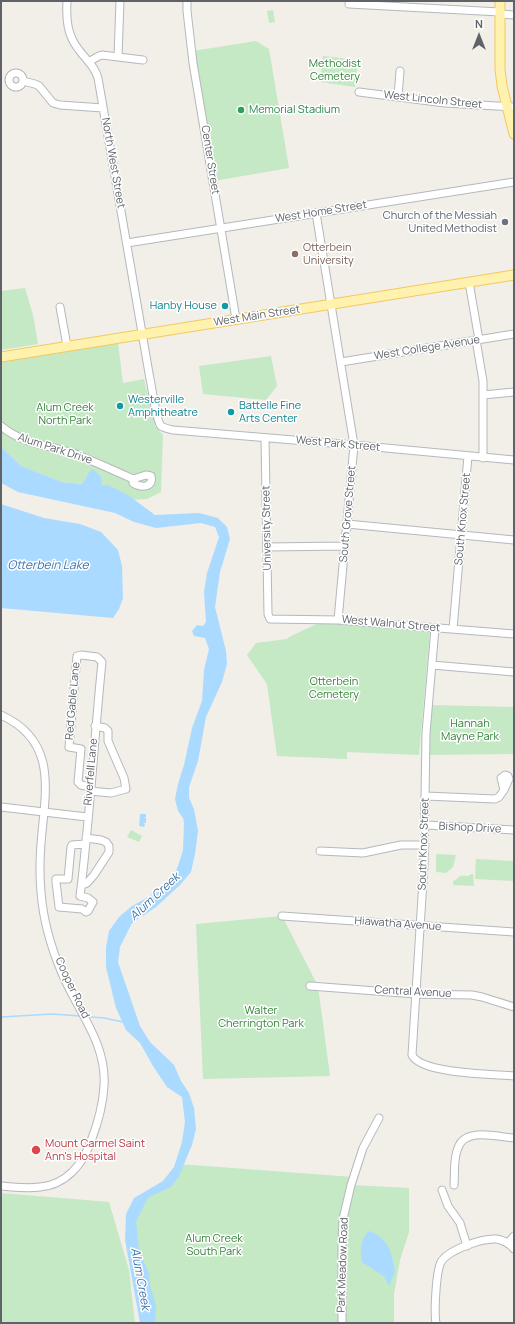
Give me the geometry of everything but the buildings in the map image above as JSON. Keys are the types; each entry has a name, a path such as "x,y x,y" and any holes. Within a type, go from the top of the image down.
{"main road":[{"path":"500,1 500,69 510,107 514,134"},
{"name":"West Main Street","path":"1,357 514,275"}],"street":[{"name":"North West Street","path":"68,1 67,19 69,31 75,45 90,62 98,78 157,416 160,425 163,427"},
{"path":"118,57 120,1"},
{"name":"Center Street","path":"187,1 193,63 236,320"},
{"path":"349,4 514,14"},
{"path":"90,62 99,56 143,60"},
{"path":"398,97 400,71"},
{"path":"23,81 39,86 53,103 103,108"},
{"name":"West Lincoln Street","path":"359,92 445,103 510,107"},
{"name":"West Home Street","path":"127,243 514,182"},
{"name":"South Grove Street","path":"316,213 354,445 338,620"},
{"path":"469,282 483,381 483,458"},
{"path":"60,307 67,346"},
{"name":"West College Avenue","path":"341,362 514,334"},
{"path":"483,395 514,392"},
{"name":"Alum Park Drive","path":"1,426 8,433 26,442 71,453 110,468 133,479"},
{"name":"West Park Street","path":"163,427 173,430 514,460"},
{"name":"University Street","path":"265,438 269,618"},
{"name":"South Knox Street","path":"453,629 468,456"},
{"path":"347,524 514,540"},
{"path":"267,547 345,546"},
{"name":"West Walnut Street","path":"269,618 271,620 338,620 514,634"},
{"name":"South Knox Street","path":"435,628 426,733 426,825 412,1055 418,1062 447,1071 514,1076"},
{"name":"Red Gable Lane","path":"90,656 77,656 69,747 81,749 78,782 90,789"},
{"name":"Riverfell Lane","path":"86,841 72,845 71,847 68,879 56,879 60,907 88,911 93,902 92,900 80,896 86,841 95,726 102,662 97,657 90,656"},
{"path":"432,664 514,672"},
{"name":"Cooper Road","path":"1,715 22,727 32,738 39,750 44,764 46,783 40,868 41,893 45,922 61,971 96,1040 104,1085 98,1123 89,1149 75,1170 66,1178 54,1184 42,1187 1,1186"},
{"path":"90,789 111,793 126,789 124,778 108,741 108,731 105,728 95,726"},
{"path":"426,796 495,799 499,797 504,790"},
{"path":"1,807 87,817"},
{"name":"Bishop Drive","path":"426,825 514,830"},
{"path":"82,885 87,883 94,875 109,852 109,846 106,842 101,840 86,841"},
{"path":"320,851 363,853 401,845 425,845"},
{"name":"Hiawatha Avenue","path":"282,916 514,932"},
{"name":"Central Avenue","path":"310,986 416,994 472,995 514,1007"},
{"name":"Park Meadow Road","path":"342,1323 343,1219 351,1185 363,1148 379,1118"},
{"path":"454,1185 457,1148 462,1141 471,1136 478,1135 514,1138"},
{"path":"442,1190 448,1206 460,1223 467,1246"},
{"path":"508,1243 514,1236"},
{"path":"436,1323 435,1312 438,1278 441,1263 446,1255 467,1246 495,1239 508,1243 514,1249"}],"green space":[{"path":"273,10 275,22 269,23 267,11"},
{"name":"Memorial Stadium","path":"256,41 269,49 289,168 214,181 193,51"},
{"name":"Methodist Cemetery","path":"323,56 358,60 355,87 320,82"},
{"path":"25,288 33,315 38,344 1,350 1,291"},
{"name":"Alum Creek North Park","path":"118,343 123,383 144,379 155,426 163,435 161,492 147,499 111,501 89,472 82,484 62,482 21,466 1,447 1,362"},
{"path":"271,356 277,386 266,400 203,394 199,366"},
{"name":"Otterbein Cemetery","path":"321,622 430,631 419,755 347,752 347,759 277,756 267,684 247,655 256,643 287,639"},
{"name":"Hannah Mayne Park","path":"429,705 514,707 514,754 425,755"},
{"path":"131,830 142,836 139,842 127,837"},
{"path":"436,855 456,855 453,867 446,873 436,872"},
{"path":"476,859 514,861 514,881 475,879"},
{"path":"473,874 474,886 453,885 453,881 460,876 468,876"},
{"name":"Walter Cherrington Park","path":"282,916 318,986 330,1076 203,1079 196,924"},
{"name":"Alum Creek South Park","path":"179,1164 353,1177 351,1185 409,1188 409,1232 400,1260 394,1294 394,1323 146,1323 131,1220 141,1197 167,1182"},
{"path":"1,1193 109,1202 129,1270 135,1323 1,1323"}],"water":[{"name":"Alum Creek","path":"1,447 21,466 62,482 82,484 89,472 93,469 101,477 102,486 108,485 128,495 155,515 199,513 218,518 227,527 230,539 220,572 215,607 226,651 227,664 222,682 206,717 198,761 189,787 189,798 194,809 198,831 191,872 180,885 156,907 132,923 120,947 118,962 140,1026 150,1042 174,1065 181,1081 189,1093 194,1108 196,1129 192,1145 179,1176 171,1187 149,1197 136,1222 139,1250 149,1274 150,1286 156,1305 155,1323 140,1323 125,1240 126,1214 134,1198 163,1181 174,1167 182,1142 185,1122 182,1097 167,1087 140,1043 126,1030 116,1008 106,967 106,947 109,931 119,917 132,906 156,893 172,880 183,850 184,823 183,818 178,811 175,799 192,728 202,701 204,670 209,649 205,638 194,636 192,631 197,625 203,626 206,622 204,592 207,573 219,537 215,527 201,523 156,528 134,522 115,513 18,492 1,483"},
{"name":"Otterbein Lake","path":"1,504 44,518 80,524 101,532 118,550 122,566 123,598 119,609 113,618 1,608"},
{"path":"140,814 146,814 146,817 144,818 146,818 146,823 143,823 145,824 144,827 139,826"},
{"path":"369,1231 374,1233 386,1243 390,1252 395,1271 389,1286 385,1277 362,1262 361,1245 364,1237"}],"waterway":[{"path":"1,1017 52,1014 81,1016"},
{"path":"91,1017 123,1022"}],"place":[{"name":"Memorial Stadium","path":"241,110"},
{"name":"Church of the Messiah United Methodist","path":"505,222"},
{"name":"Otterbein University","path":"295,254"},
{"name":"Hanby House","path":"225,306"},
{"name":"Westerville Amphitheatre","path":"120,406"},
{"name":"Battelle Fine Arts Center","path":"231,412"},
{"name":"Mount Carmel Saint Ann's Hospital","path":"36,1150"}]}
